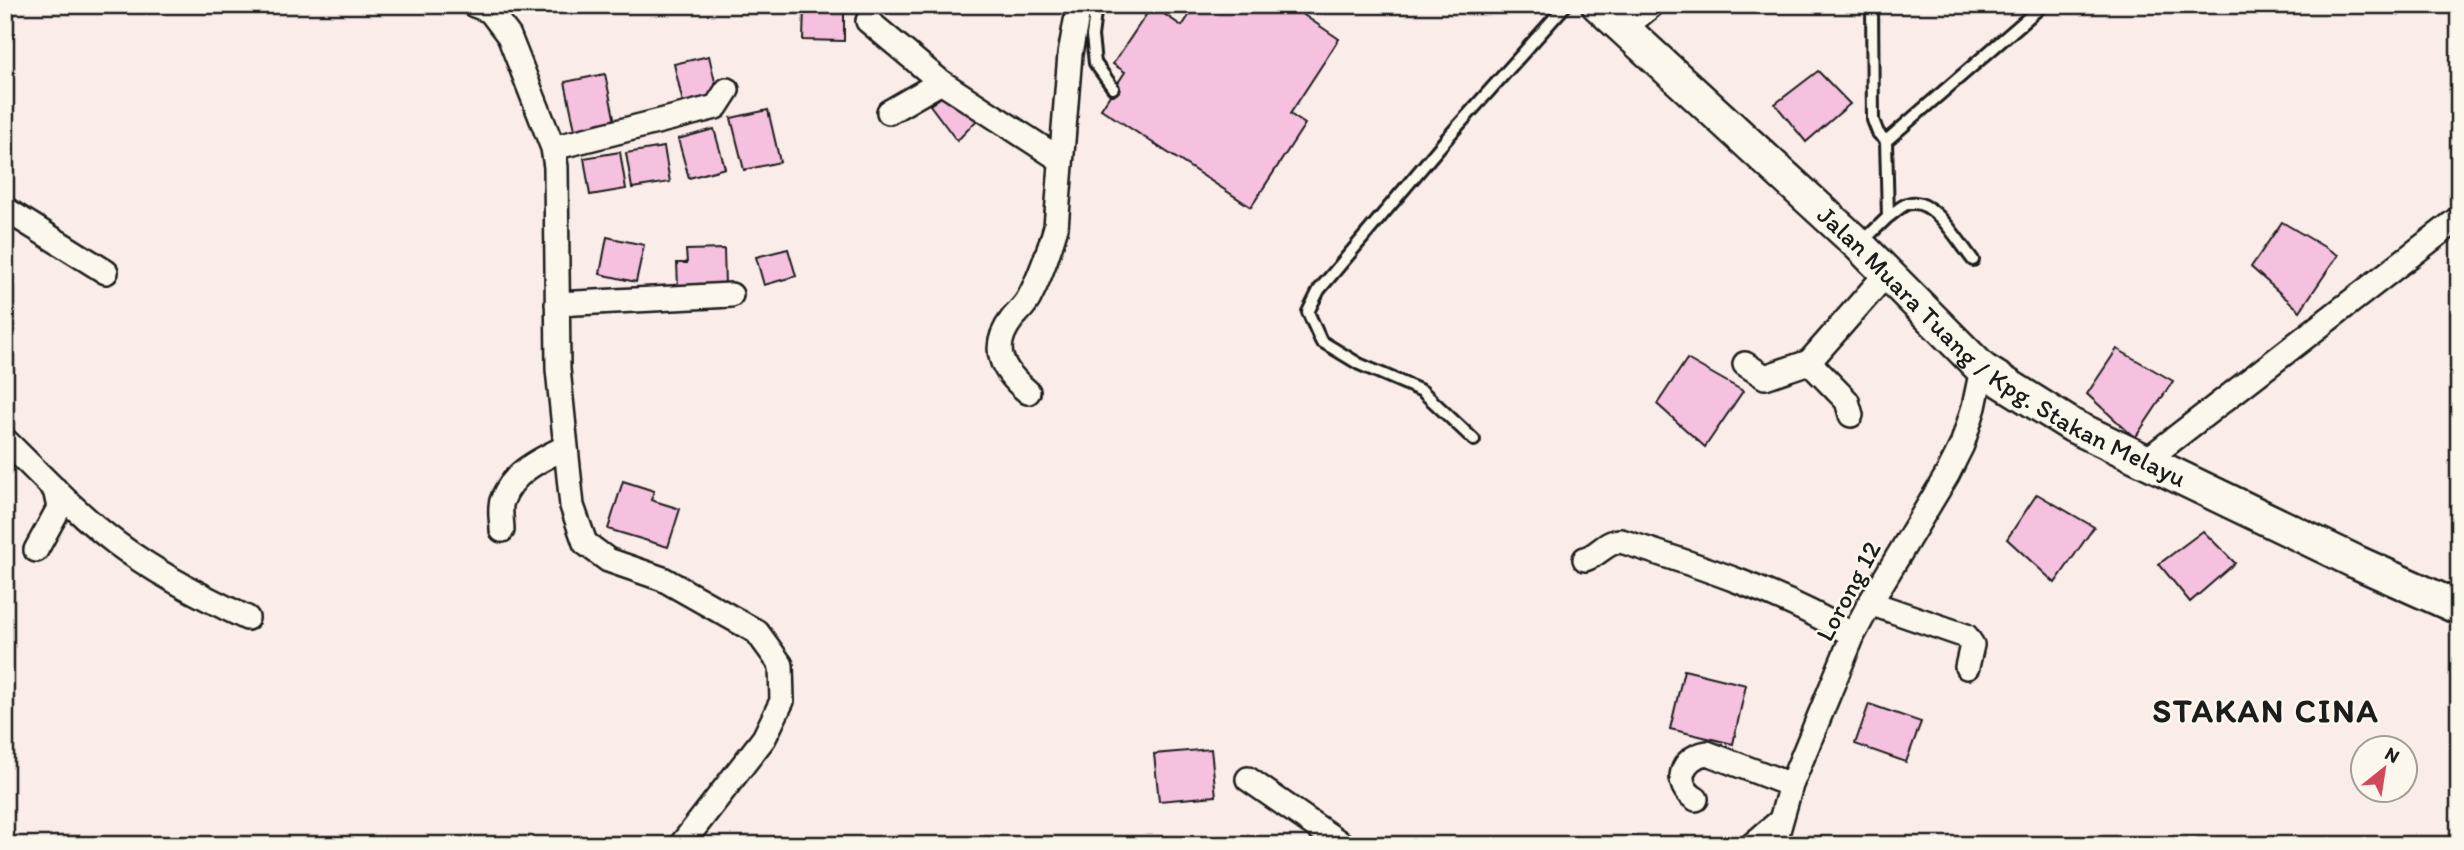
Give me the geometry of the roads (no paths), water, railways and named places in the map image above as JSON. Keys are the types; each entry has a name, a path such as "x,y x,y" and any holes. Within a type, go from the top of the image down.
{"main road":[{"name":"Jalan Muara Tuang / Kpg. Stakan Melayu","path":"1598,5 1888,272 1982,369 2073,426 2354,561 2459,608"}],"street":[{"path":"474,5 490,11 509,36 553,148 556,167 558,369 572,506 585,543 608,561 663,579 757,632 781,664 782,701 764,738 681,845"},
{"path":"1028,392 1014,380 1000,359 1000,339 1028,301 1049,253 1056,227 1070,54 1079,5"},
{"path":"1624,28 1652,5"},
{"path":"868,21 941,82 1061,160"},
{"path":"889,112 941,82"},
{"path":"553,148 716,107 727,90"},
{"path":"5,209 106,272"},
{"path":"2143,460 2459,218"},
{"path":"1745,364 1765,377 1809,362 1888,272"},
{"path":"556,304 731,295"},
{"path":"1809,362 1847,401 1851,415"},
{"name":"Lorong 12","path":"1774,845 1791,785 1853,635 1952,465 1974,407 1982,369"},
{"path":"5,440 116,543 203,598 247,618"},
{"path":"502,530 501,502 518,475 535,462 566,447"},
{"path":"36,550 59,508 55,489"},
{"path":"1585,559 1597,554 1608,543 1621,541 1741,580 1822,617 1853,635"},
{"path":"1870,603 1966,636 1972,645 1967,667"},
{"path":"1696,799 1687,794 1682,785 1682,774 1686,765 1699,754 1719,756 1791,785"},
{"path":"1248,779 1343,845"},
{"path":"1752,845 1779,822"}],"lane":[{"path":"1096,5 1093,36 1095,63 1113,88"},
{"path":"1474,440 1422,391 1359,364 1321,341 1308,312 1319,290 1396,198 1566,5"},
{"path":"1872,5 1873,120 1878,133 1886,141 1888,217"},
{"path":"1886,141 2043,5"},
{"path":"1859,245 1888,217 1908,204 1924,204 1936,212 1973,260"}],"district":[{"name":"STAKAN CINA","path":"2266,710"}]}
